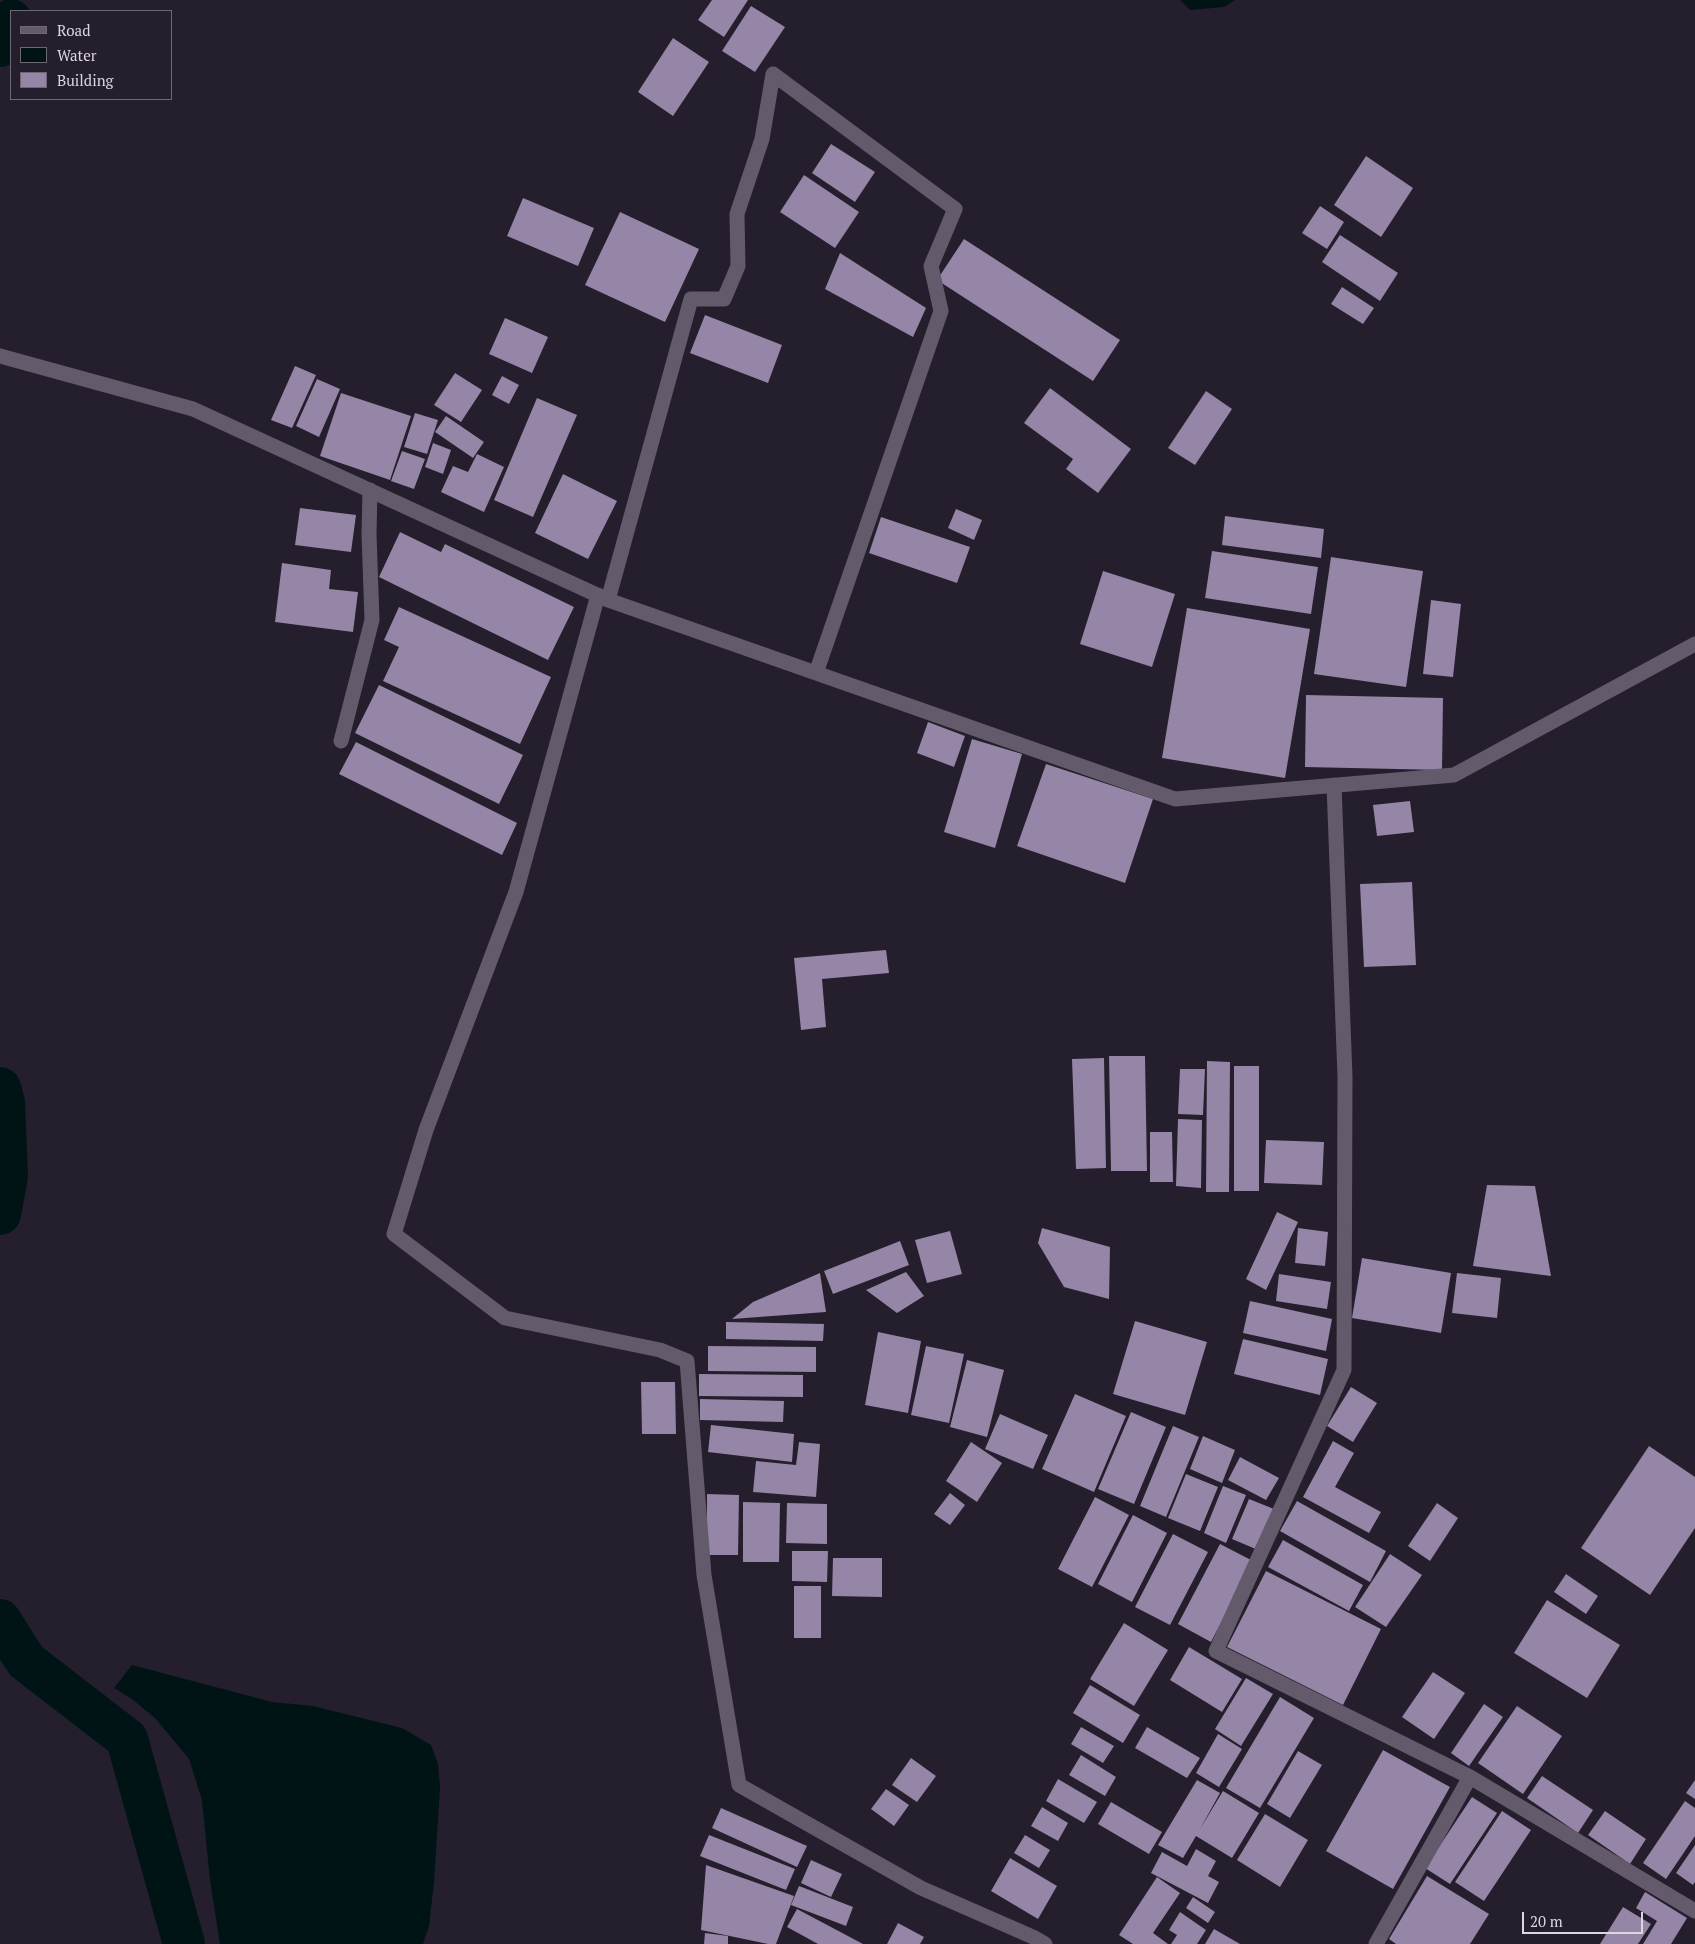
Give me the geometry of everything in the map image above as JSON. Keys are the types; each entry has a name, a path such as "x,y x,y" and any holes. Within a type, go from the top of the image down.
{"street":[{"path":"816,673 941,311 931,266 955,209 773,74 762,139 737,214 738,266 724,299 691,299 516,892 426,1130 394,1234 505,1318 660,1350 687,1361 704,1575 740,1785 921,1888 1034,1937 1045,1944"},
{"path":"0,356 192,409 603,597 1175,799 1454,774 1695,644"},
{"path":"341,741 372,620 369,534 370,490"},
{"path":"1334,785 1345,1077 1344,1370 1216,1651 1470,1777 1695,1911"},
{"path":"1376,1944 1470,1777"}],"water":[{"path":"1180,0 1235,0 1224,7 1190,10"},
{"path":"132,1665 272,1702 313,1706 402,1728 431,1745 438,1764 440,1788 434,1882 429,1926 423,1944 220,1944 210,1880 202,1800 189,1759 156,1719 132,1699 114,1688"}],"building":[{"path":"712,0 748,0 724,37 698,20"},
{"path":"751,6 785,27 755,72 722,51"},
{"path":"673,38 709,62 673,116 638,92"},
{"path":"831,144 875,172 855,202 812,173"},
{"path":"1366,156 1413,188 1381,237 1334,205"},
{"path":"804,175 859,212 835,248 780,212"},
{"path":"523,198 594,228 578,266 507,236"},
{"path":"1320,206 1344,222 1327,249 1302,233"},
{"path":"620,212 699,249 665,322 585,285"},
{"path":"1340,235 1398,273 1380,301 1322,262"},
{"path":"964,239 1120,340 1093,381 937,280"},
{"path":"840,253 926,308 913,337 825,289"},
{"path":"1342,287 1374,308 1363,324 1331,304"},
{"path":"705,315 782,345 768,383 690,353"},
{"path":"505,318 548,337 532,373 489,354"},
{"path":"295,366 316,375 292,428 271,420"},
{"path":"455,373 482,390 461,422 434,405"},
{"path":"502,376 519,385 509,404 492,395"},
{"path":"317,379 340,389 319,437 296,426"},
{"path":"1050,388 1131,449 1098,493 1066,469 1073,459 1024,423"},
{"path":"1206,391 1232,409 1195,465 1168,448"},
{"path":"341,393 411,416 390,480 320,456"},
{"path":"537,398 577,415 533,517 494,500"},
{"path":"415,413 438,420 427,454 404,447"},
{"path":"446,416 484,442 473,458 435,432"},
{"path":"433,443 451,450 443,474 425,467"},
{"path":"402,451 425,459 414,489 391,481"},
{"path":"477,454 504,467 484,512 441,492 453,466 468,472"},
{"path":"563,474 617,501 588,559 535,533"},
{"path":"300,508 356,515 351,552 295,545"},
{"path":"956,509 982,520 974,540 948,528"},
{"path":"1225,516 1324,529 1321,558 1222,545"},
{"path":"881,517 970,547 957,583 869,553"},
{"path":"400,532 441,552 445,544 574,607 548,660 379,577"},
{"path":"1212,551 1318,567 1311,614 1205,598"},
{"path":"1331,557 1423,571 1406,687 1314,674"},
{"path":"282,563 331,570 329,589 358,592 353,632 275,622"},
{"path":"1103,571 1175,594 1152,667 1080,644"},
{"path":"1431,600 1461,604 1453,677 1423,674"},
{"path":"399,607 551,677 520,744 383,681 399,647 384,640"},
{"path":"1187,608 1310,629 1285,778 1162,758"},
{"path":"379,685 523,755 499,804 355,733"},
{"path":"1306,695 1443,698 1442,770 1305,767"},
{"path":"928,722 965,736 954,767 917,753"},
{"path":"972,739 1022,754 995,848 944,832"},
{"path":"356,742 517,823 502,855 339,774"},
{"path":"1046,764 1153,799 1125,883 1017,846"},
{"path":"1410,801 1414,832 1377,836 1373,805"},
{"path":"1412,882 1416,965 1364,967 1360,884"},
{"path":"886,950 889,973 822,979 826,1027 801,1030 794,958"},
{"path":"1109,1056 1145,1056 1147,1171 1111,1171"},
{"path":"1104,1058 1106,1168 1076,1169 1072,1059"},
{"path":"1207,1061 1230,1062 1229,1192 1206,1192"},
{"path":"1234,1066 1259,1066 1259,1191 1234,1191"},
{"path":"1180,1069 1205,1069 1203,1115 1178,1114"},
{"path":"1178,1119 1202,1120 1201,1188 1176,1186"},
{"path":"1150,1132 1172,1132 1173,1182 1150,1182"},
{"path":"1266,1140 1324,1142 1322,1185 1264,1183"},
{"path":"1487,1185 1535,1186 1551,1276 1473,1266"},
{"path":"1277,1212 1298,1222 1266,1290 1246,1279"},
{"path":"1042,1228 1110,1247 1109,1299 1064,1287 1038,1243"},
{"path":"1298,1228 1328,1232 1325,1266 1295,1263"},
{"path":"950,1231 962,1274 927,1283 915,1240"},
{"path":"900,1241 909,1265 833,1294 824,1271"},
{"path":"1362,1258 1451,1273 1441,1333 1352,1318"},
{"path":"906,1272 924,1296 897,1313 866,1290"},
{"path":"820,1273 826,1312 732,1319 753,1302"},
{"path":"1457,1273 1501,1278 1497,1318 1452,1313"},
{"path":"1279,1274 1331,1282 1327,1309 1276,1301"},
{"path":"1250,1301 1332,1319 1326,1351 1243,1333"},
{"path":"1135,1321 1207,1342 1185,1415 1113,1394"},
{"path":"726,1322 824,1324 823,1341 726,1339"},
{"path":"878,1332 921,1341 908,1413 865,1405"},
{"path":"1243,1339 1328,1359 1320,1395 1234,1374"},
{"path":"708,1346 816,1347 816,1372 708,1371"},
{"path":"926,1346 964,1354 949,1423 911,1415"},
{"path":"967,1360 1004,1370 987,1437 950,1427"},
{"path":"699,1374 803,1375 803,1397 699,1396"},
{"path":"641,1382 675,1382 676,1434 642,1434"},
{"path":"1351,1387 1377,1403 1353,1442 1327,1426"},
{"path":"1075,1394 1126,1416 1094,1492 1042,1469"},
{"path":"700,1399 784,1401 783,1422 700,1420"},
{"path":"1131,1412 1166,1427 1134,1504 1098,1489"},
{"path":"1000,1414 1048,1435 1033,1469 985,1449"},
{"path":"711,1425 794,1434 792,1462 708,1452"},
{"path":"1173,1426 1199,1437 1166,1517 1140,1506"},
{"path":"1203,1436 1235,1450 1222,1483 1190,1469"},
{"path":"1333,1441 1354,1453 1335,1487 1381,1512 1369,1533 1303,1497"},
{"path":"799,1442 820,1444 816,1497 753,1492 756,1461 796,1465"},
{"path":"971,1442 1002,1463 977,1502 946,1481"},
{"path":"1649,1446 1695,1477 1695,1528 1650,1595 1581,1548"},
{"path":"1240,1457 1279,1478 1266,1500 1228,1480"},
{"path":"1186,1474 1218,1487 1200,1531 1168,1518"},
{"path":"1223,1486 1246,1495 1226,1543 1204,1533"},
{"path":"950,1493 965,1505 950,1525 934,1514"},
{"path":"707,1494 739,1495 738,1555 707,1555"},
{"path":"1095,1497 1129,1515 1092,1587 1058,1569"},
{"path":"1249,1499 1274,1509 1258,1550 1232,1539"},
{"path":"1297,1501 1386,1551 1370,1582 1280,1531"},
{"path":"743,1502 780,1503 779,1562 743,1562"},
{"path":"787,1503 827,1504 827,1544 786,1543"},
{"path":"1437,1503 1458,1518 1430,1561 1408,1546"},
{"path":"1133,1515 1167,1533 1132,1602 1098,1584"},
{"path":"1173,1534 1208,1552 1170,1625 1135,1607"},
{"path":"1283,1540 1363,1585 1349,1611 1268,1567"},
{"path":"1220,1544 1253,1561 1211,1642 1178,1624"},
{"path":"792,1551 828,1551 827,1582 792,1581"},
{"path":"1390,1554 1422,1575 1386,1627 1355,1607"},
{"path":"833,1558 882,1558 882,1597 832,1596"},
{"path":"1266,1571 1381,1629 1343,1705 1227,1647"},
{"path":"1566,1574 1598,1596 1586,1614 1554,1592"},
{"path":"794,1586 821,1586 821,1638 794,1638"},
{"path":"1547,1600 1620,1645 1587,1698 1514,1653"},
{"path":"1124,1623 1168,1650 1134,1706 1090,1679"},
{"path":"1189,1647 1242,1679 1222,1712 1170,1680"},
{"path":"1433,1672 1465,1693 1434,1739 1402,1717"},
{"path":"1246,1678 1273,1694 1241,1746 1215,1729"},
{"path":"1090,1685 1140,1715 1123,1743 1073,1713"},
{"path":"1280,1697 1314,1718 1260,1808 1226,1788"},
{"path":"1484,1704 1503,1717 1469,1766 1451,1753"},
{"path":"1517,1706 1562,1736 1523,1794 1478,1763"},
{"path":"1081,1727 1114,1746 1103,1763 1071,1744"},
{"path":"1147,1727 1200,1758 1187,1778 1135,1748"},
{"path":"1218,1734 1242,1749 1219,1787 1196,1773"},
{"path":"1383,1750 1450,1787 1393,1889 1326,1851"},
{"path":"1298,1751 1322,1765 1290,1818 1267,1804"},
{"path":"1081,1755 1116,1777 1105,1796 1069,1775"},
{"path":"911,1758 936,1776 917,1802 892,1785"},
{"path":"1542,1776 1593,1810 1578,1833 1527,1798"},
{"path":"1058,1779 1097,1802 1084,1823 1046,1801"},
{"path":"1197,1780 1220,1793 1200,1829 1223,1791 1259,1813 1232,1858 1196,1836 1183,1858 1158,1845"},
{"path":"1695,1780 1695,1799 1686,1793"},
{"path":"886,1789 909,1805 894,1826 871,1809"},
{"path":"1472,1797 1497,1813 1450,1884 1425,1868"},
{"path":"1685,1801 1695,1808 1695,1836 1666,1879 1643,1863"},
{"path":"1111,1802 1162,1832 1149,1854 1098,1824"},
{"path":"1042,1807 1068,1823 1058,1841 1031,1826"},
{"path":"721,1808 807,1846 797,1867 712,1828"},
{"path":"1502,1811 1531,1830 1484,1901 1455,1882"},
{"path":"1605,1811 1646,1839 1630,1864 1588,1835"},
{"path":"1265,1814 1308,1840 1280,1887 1237,1860"},
{"path":"709,1835 795,1869 786,1890 700,1856"},
{"path":"1025,1835 1050,1850 1039,1868 1014,1853"},
{"path":"1695,1845 1695,1882 1693,1885 1676,1873"},
{"path":"1196,1849 1216,1861 1208,1876 1219,1882 1208,1903 1151,1873 1162,1852 1187,1866"},
{"path":"1010,1858 1057,1886 1038,1919 991,1891"},
{"path":"811,1860 842,1874 831,1897 801,1883"},
{"path":"706,1865 794,1896 776,1944 701,1930"},
{"path":"1427,1876 1489,1914 1470,1944 1396,1944 1389,1939"},
{"path":"1157,1877 1180,1893 1153,1933 1168,1944 1133,1944 1119,1935"},
{"path":"799,1886 853,1907 846,1926 791,1905"},
{"path":"1645,1892 1687,1918 1671,1944 1643,1944 1657,1921 1636,1908"},
{"path":"1193,1897 1215,1912 1208,1923 1186,1908"},
{"path":"1623,1907 1651,1924 1638,1944 1600,1944"},
{"path":"797,1909 863,1944 818,1944 787,1927"},
{"path":"1180,1912 1206,1930 1197,1944 1171,1944 1177,1935 1169,1930"},
{"path":"898,1923 924,1937 920,1944 887,1944"},
{"path":"1214,1929 1240,1944 1205,1944"},
{"path":"705,1933 728,1936 728,1944 704,1944"}],"waterway":[{"path":"0,46 10,22"},
{"path":"0,1088 4,1102 7,1176 0,1214"},
{"path":"0,1620 26,1661 127,1739 184,1944"}]}
